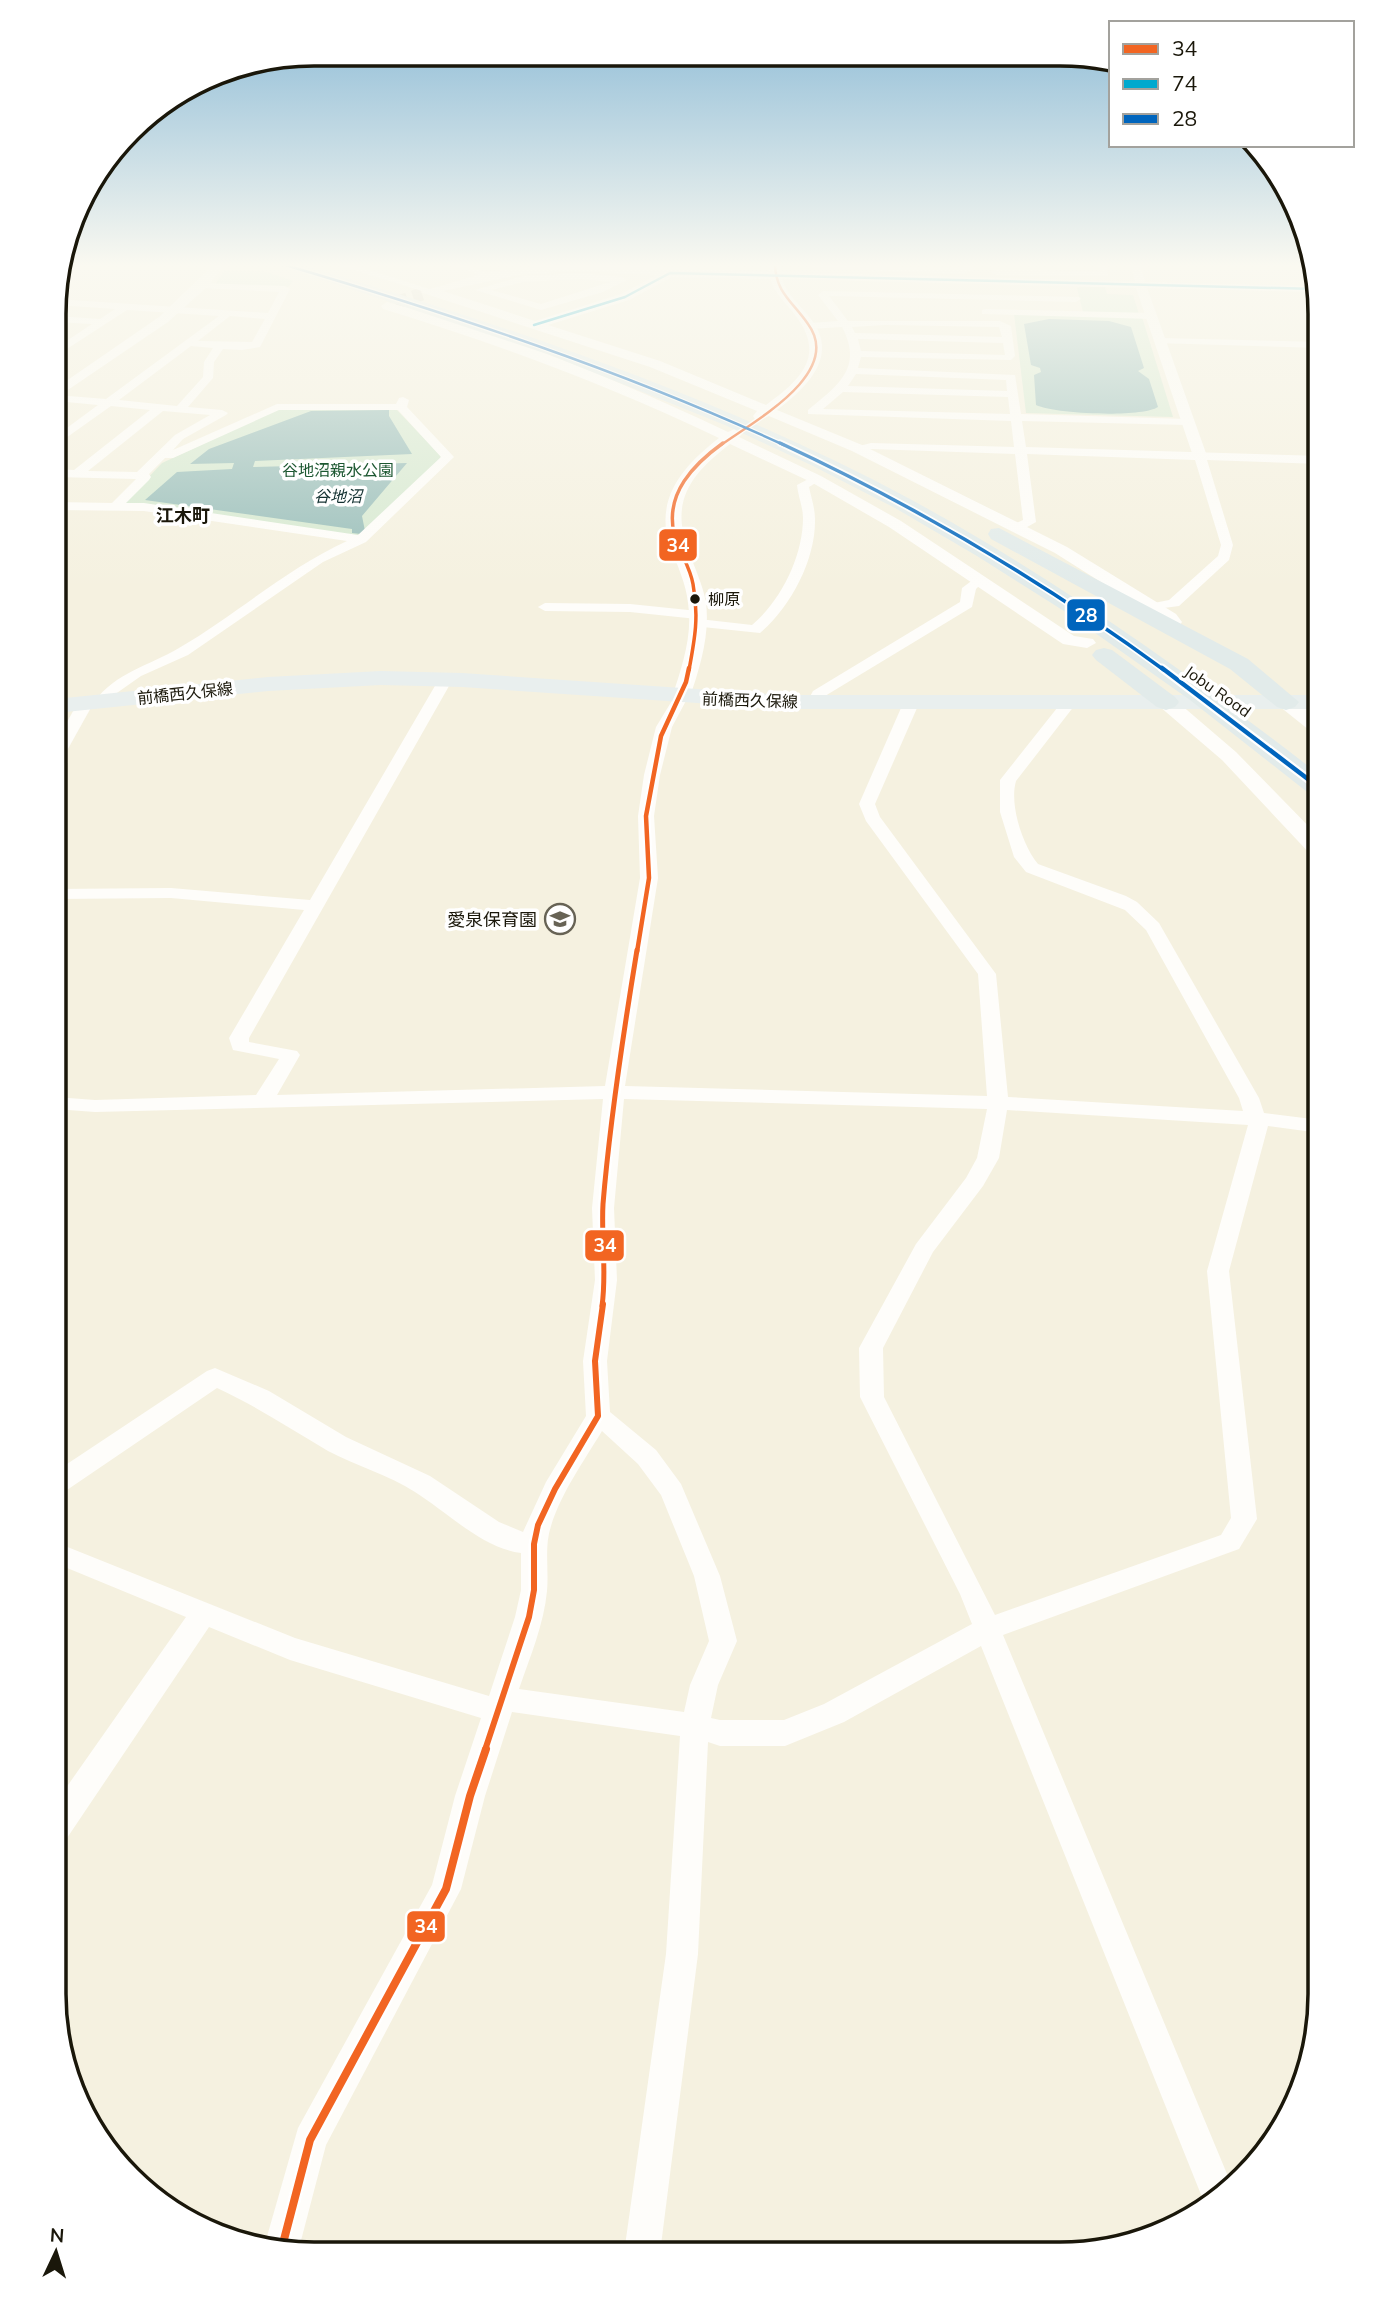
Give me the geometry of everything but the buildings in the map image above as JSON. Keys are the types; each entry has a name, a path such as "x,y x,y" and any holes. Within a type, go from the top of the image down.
{"highway":[{"name":"Jobu Road","path":"616,373 875,478 1004,549 1308,760"},
{"name":"Jobu Road","path":"638,373 782,438"},
{"path":"782,438 914,488 1239,664 1286,702"},
{"path":"782,438 982,562 1166,702"},
{"path":"1215,651 1245,679 1241,715"},
{"name":"Jobu Road","path":"1241,715 1308,777"}],"main road":[{"name":"前橋西久保線","path":"66,705 300,681 446,679 681,697 815,702 1166,702 1241,715 1286,702 1308,702"}],"street":[{"path":"66,389 89,373"},
{"path":"66,435 149,373"},
{"path":"181,408 208,378 208,373"},
{"path":"584,373 732,435 816,478 895,524 1069,640 1087,643"},
{"path":"674,373 763,413 856,449 1061,550 1170,618 1173,621 1170,627"},
{"path":"763,413 790,394 811,373"},
{"path":"851,373 841,389 812,413 893,431 1020,445 1198,451 1308,459"},
{"path":"905,373 1006,376 1013,379 1030,522 1016,528"},
{"path":"1154,607 1174,603 1224,557 1227,545 1171,373"},
{"path":"841,389 1014,394"},
{"path":"66,397 222,413 179,437 140,476"},
{"path":"66,742 93,703 136,673 183,652 318,559 361,539 449,457 402,403 277,407 153,462"},
{"path":"78,473 162,406"},
{"path":"856,449 893,431 1017,417 1187,422"},
{"path":"284,2239 310,2140 446,1889 470,1796 529,1617 534,1590 534,1544 538,1525 555,1489 598,1416 595,1361 606,1280 603,1208 614,1092 649,878 646,816 652,775 664,727 681,697 690,668 698,619 693,581 674,534 674,505 683,481 692,468 732,435"},
{"path":"66,472 145,477 116,506"},
{"path":"545,607 630,608 755,629 761,625 795,580 810,516 803,485 816,478"},
{"path":"66,506 144,507 361,539"},
{"path":"815,702 818,694 967,604 969,588 978,580"},
{"path":"265,1100 290,1055 240,1046 239,1038 446,679"},
{"path":"66,1557 290,1648 500,1705 695,1726 720,1733 785,1733 834,1713 987,1629 1230,1542 1244,1518 1218,1271 1257,1136 1256,1118 1249,1098 1153,927 1131,906 1107,894 1032,868 1023,857 1008,812 1008,780 1070,701"},
{"path":"909,702 909,708 867,804 872,817 987,974 998,1103 988,1158 975,1181 925,1249 871,1349 872,1397 973,1594 1215,2187"},
{"path":"1166,702 1229,756"},
{"path":"1286,702 1308,720"},
{"path":"1241,715 1206,721 1205,727 1308,838"},
{"path":"66,894 172,892 316,906"},
{"path":"66,1104 95,1106 614,1092 998,1103 1256,1118 1308,1124"},
{"path":"66,1478 215,1377 260,1397 337,1444 421,1483 490,1529 516,1542 534,1544"},
{"path":"598,1416 617,1429 647,1457 671,1491 707,1576 723,1641 704,1685 695,1726 682,1954 643,2242"},
{"path":"66,1814 204,1614"}],"green space":[{"path":"1021,373 1159,373 1173,417 1026,413"},
{"name":"谷地沼","path":"279,409 396,409 441,456 439,462 361,536 123,504 162,463"}],"water":[{"path":"1039,373 1140,373 1149,379 1158,407 1117,414 1046,408 1036,405 1034,375"},
{"name":"谷地沼","path":"389,410 389,416 412,454 255,461 253,467 407,463 362,516 365,531 361,534 352,533 352,529 145,500 177,472 232,469 234,463 190,464 209,449 311,411"}],"transit line":[{"name":"28","path":"612,373 732,421 818,460 985,551 1115,635 1308,779"},
{"name":"34","path":"284,2239 310,2140 446,1889 470,1796 529,1617 534,1590 534,1544 538,1525 555,1489 598,1416 595,1361 606,1280 603,1208 614,1092 649,878 646,816 661,736 686,682 698,623 693,581 674,534 674,505 683,481 699,461 790,394 811,373"}],"place":[{"name":"柳原","path":"695,599"},
{"name":"愛泉保育園","path":"560,919"}],"district":[{"name":"江木町","path":"183,515"}],"park label":[{"name":"谷地沼親水公園","path":"338,470"}]}
